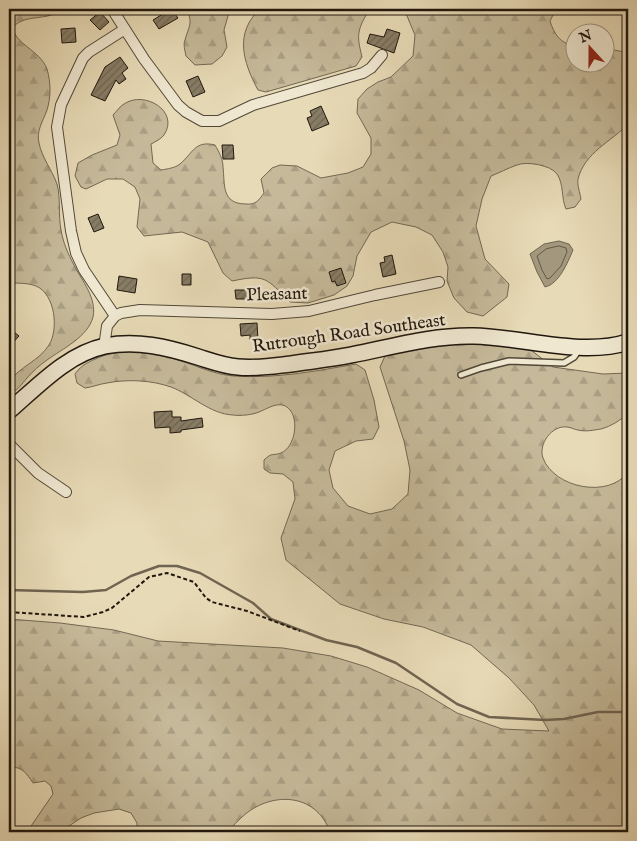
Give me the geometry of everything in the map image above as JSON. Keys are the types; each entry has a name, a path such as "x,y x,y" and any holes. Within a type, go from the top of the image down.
{"street":[{"path":"112,9 144,59 178,105 193,117 202,121 211,122 226,119 253,105 363,73 371,68 382,55"},
{"path":"104,347 108,326 115,316 84,270 76,253 57,139 57,127 61,105 83,58 125,30"},
{"name":"Pleasant","path":"115,316 120,313 140,310 272,314 309,311 439,282"},
{"name":"Rutrough Road Southeast","path":"9,411 66,364 86,352 116,345 152,345 174,349 223,364 251,368 321,360 404,344 466,336 510,338 580,347 608,347 628,342"},
{"path":"9,444 38,473 66,492"}],"lane":[{"path":"462,375 510,361 564,363 574,358 580,347"}],"path":[{"path":"9,612 84,617 95,615 112,608 149,577 167,574 194,582 206,598 212,602 255,614 300,631"}],"green space":[{"path":"9,9 62,9 50,15 24,20 13,27 14,33 22,43 44,62 47,69 50,95 38,139 42,154 57,184 60,224 64,243 91,296 94,310 93,317 86,331 74,342 39,366 18,389 11,393 9,392 9,382 18,372 45,351 49,345 54,330 54,321 51,304 42,290 30,284 9,283"},
{"path":"187,9 230,9 224,30 227,47 222,56 212,64 195,65 186,56 184,43 190,22"},
{"path":"260,9 374,9 367,14 360,28 359,41 362,57 356,66 266,92 258,90 248,69 244,48 247,28 252,18"},
{"path":"400,9 556,9 550,21 553,30 564,42 564,72 614,72 614,50 624,52 628,58 628,124 592,154 586,162 578,179 581,199 575,207 566,209 562,187 557,174 544,166 521,164 491,176 482,199 476,226 485,259 509,284 507,297 483,316 467,312 454,298 447,281 448,267 443,252 432,235 416,227 392,222 371,232 357,256 353,276 347,286 334,295 308,303 290,302 265,280 252,278 232,281 223,273 208,242 182,232 144,236 137,227 140,199 135,187 123,179 107,179 86,189 81,187 75,176 78,163 117,145 120,135 113,115 120,107 132,100 150,101 158,105 164,111 167,118 168,126 164,135 151,144 153,163 161,170 171,168 180,164 195,148 203,144 215,145 222,161 226,192 232,201 238,203 252,204 259,200 264,193 261,179 272,168 280,165 297,166 321,178 348,173 363,167 371,154 371,138 357,113 358,99 367,89 391,77 413,56 415,35 407,16"},
{"path":"482,343 527,347 553,367 603,374 628,373 628,414 612,425 601,429 584,431 570,427 561,427 556,429 551,432 544,442 542,453 549,468 558,477 582,486 596,487 608,485 619,480 628,472 628,832 330,832 323,819 314,809 303,803 291,800 278,800 253,809 232,827 231,832 137,832 137,823 131,813 119,809 94,813 81,818 60,832 27,832 53,794 51,786 45,781 33,783 20,769 9,768 9,619 114,630 158,641 283,648 331,656 367,667 419,690 457,713 502,729 549,731 534,705 509,678 471,645 423,627 384,619 340,604 286,560 281,538 295,499 293,482 283,474 270,473 264,469 264,460 271,455 281,453 290,445 295,427 290,410 283,405 275,405 246,415 225,414 209,408 171,387 139,381 123,381 85,388 77,383 75,374 92,360 111,353 123,352 159,355 224,375 249,377 311,372 356,364 365,370 374,400 379,427 373,439 356,441 335,451 329,470 333,488 348,506 370,514 392,509 408,494 410,470 404,441 380,367 385,356 437,344"}],"water":[{"path":"559,241 569,244 573,250 559,277 555,282 545,287 530,254 544,244"}],"building":[{"path":"171,9 178,18 159,29 153,20"},
{"path":"100,12 109,22 100,30 90,20"},
{"path":"75,28 76,42 62,43 61,29"},
{"path":"387,29 400,33 394,53 367,43 370,34 384,37"},
{"path":"120,57 128,68 122,73 126,79 119,84 116,80 105,101 91,95 105,67"},
{"path":"198,76 205,92 193,97 186,81"},
{"path":"321,106 329,124 312,131 307,118 312,116 310,111"},
{"path":"222,145 233,145 234,159 223,159"},
{"path":"98,214 104,228 94,232 88,218"},
{"path":"392,255 396,274 383,277 380,263 385,262 384,257"},
{"path":"341,268 346,283 337,286 335,281 332,282 329,272"},
{"path":"182,274 191,274 191,285 182,285"},
{"path":"119,276 137,279 135,293 117,290"},
{"path":"235,290 250,290 250,299 236,299"},
{"path":"257,323 258,340 250,340 250,335 241,336 240,324"},
{"path":"9,328 19,336 9,347"},
{"path":"172,411 172,417 181,417 181,421 202,418 203,427 170,433 170,427 155,428 154,412"}],"waterway":[{"path":"9,590 83,592 106,590 131,576 159,566 177,566 200,573 253,603 271,619 326,640 357,647 396,663 457,704 489,717 545,720 564,719 598,712 628,712"}]}
